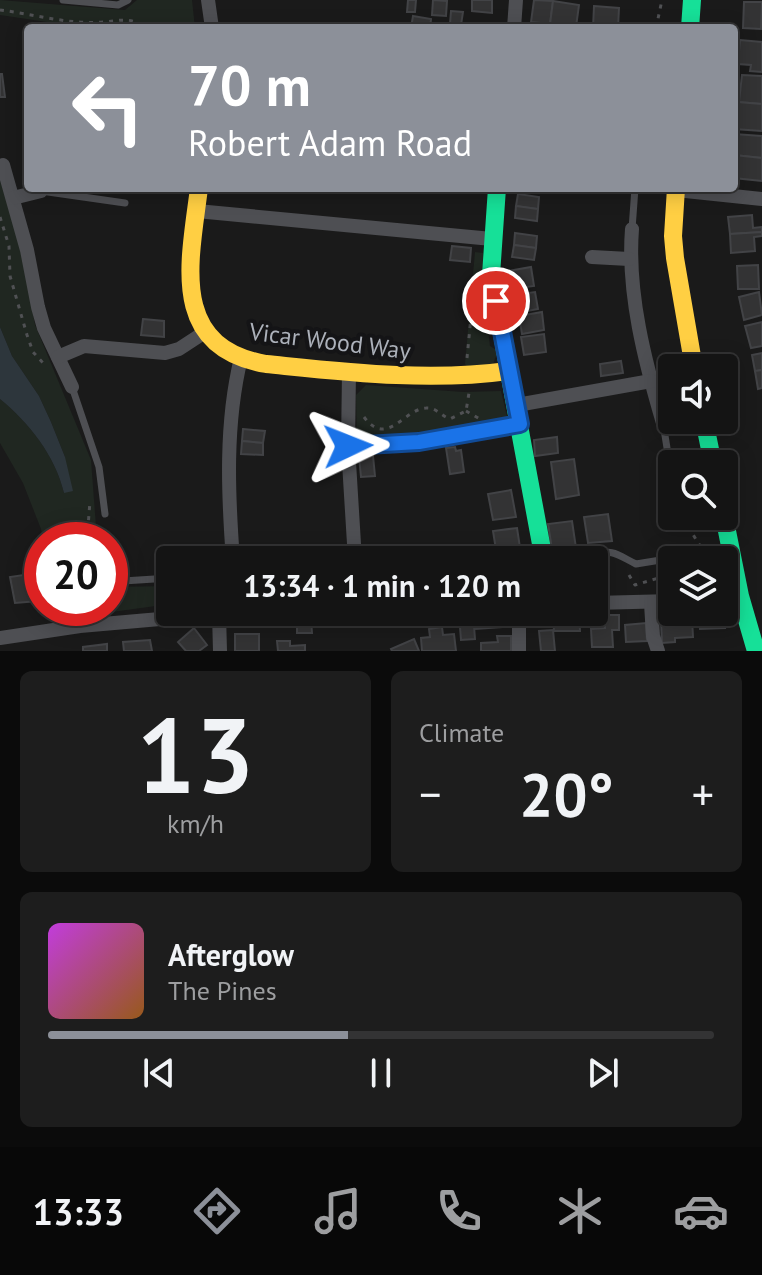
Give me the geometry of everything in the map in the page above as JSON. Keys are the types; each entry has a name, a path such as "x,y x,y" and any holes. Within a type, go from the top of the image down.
{"street":[{"path":"208,0 211,24"},
{"path":"514,24 516,0"},
{"path":"690,24 692,0"},
{"path":"3,165 27,250 38,307 72,387"},
{"path":"13,198 37,192"},
{"path":"58,357 84,346 165,353 179,349 205,332 190,297 199,192"},
{"path":"497,192 491,275 542,546"},
{"path":"676,192 674,247 692,354"},
{"path":"702,192 762,199"},
{"path":"197,211 492,239"},
{"path":"632,229 629,259 658,406"},
{"path":"592,257 629,259"},
{"name":"Vicar Wood Way","path":"205,332 241,358 349,371 450,377 508,371"},
{"path":"232,546 228,478 241,358"},
{"path":"349,371 348,446 354,546"},
{"path":"517,405 651,381"},
{"path":"608,603 658,602"},
{"path":"651,603 653,636 658,651"},
{"path":"738,610 756,651"},
{"path":"0,638 80,626 156,619"},
{"path":"219,626 220,651"},
{"path":"519,626 519,651"}],"lane":[{"path":"63,0 118,5 128,0"},
{"path":"48,192 125,203"},
{"path":"632,229 635,192"},
{"path":"72,387 99,467 105,514"},
{"path":"348,446 419,442 520,424"},
{"path":"608,551 620,553 636,564 658,560"},
{"path":"128,581 156,579"}],"path":[{"path":"657,24 662,0"},
{"path":"0,10 99,23 128,20 141,24"}],"shaded area":[{"path":"0,0 125,10 137,0 192,0 195,24 60,24 0,15"},
{"path":"0,180 21,249 35,325 91,460 96,522 38,522 23,483 0,443 0,399 40,441 64,493 65,457 39,396 12,356 0,327"},
{"path":"475,252 483,253 490,346 498,351 493,364 471,371 465,364"},
{"path":"0,327 12,356 39,396 51,422 65,457 73,491 64,493 40,441 0,399"},
{"path":"366,385 463,392 501,391 508,421 406,439 357,443 356,395"},
{"path":"156,586 156,606 128,610 128,587"}],"building":[{"path":"408,0 416,0 415,12 407,12"},
{"path":"433,0 447,1 446,16 432,15"},
{"path":"472,0 492,0 492,13 472,11"},
{"path":"534,0 553,1 550,24 531,22"},
{"path":"553,1 579,5 576,24 550,24"},
{"path":"744,2 762,2 761,29 743,28"},
{"path":"594,6 619,8 618,24 593,24"},
{"path":"451,11 463,12 461,24 450,24"},
{"path":"413,16 431,19 430,24 412,24"},
{"path":"740,40 762,42 762,72 750,71 751,65 738,64"},
{"path":"2,74 5,97 0,97"},
{"path":"742,75 762,76 762,104 739,102"},
{"path":"738,102 762,104 762,131 738,129"},
{"path":"738,134 762,136 762,158 738,155"},
{"path":"738,155 762,158 762,181 738,178"},
{"path":"518,194 539,197 538,209 516,206"},
{"path":"516,206 538,209 537,221 515,218"},
{"path":"752,215 753,228 762,227 762,232 730,234 728,217"},
{"path":"762,232 762,236 754,237 755,251 731,253 730,234"},
{"path":"515,233 537,236 536,248 514,245"},
{"path":"514,245 536,248 534,260 512,257"},
{"path":"452,246 471,248 470,262 450,260"},
{"path":"758,265 759,289 738,289 737,266"},
{"path":"531,267 534,286 511,289 508,271"},
{"path":"535,292 538,309 516,313 513,295"},
{"path":"759,292 762,315 744,320 739,297"},
{"path":"542,312 544,330 522,334 519,316"},
{"path":"143,319 164,321 164,337 141,335"},
{"path":"762,322 762,346 751,348 745,326"},
{"path":"544,334 546,352 524,355 521,337"},
{"path":"762,353 762,370 755,371 752,355"},
{"path":"621,361 623,373 601,376 600,364"},
{"path":"762,370 762,388 758,389 755,371"},
{"path":"243,429 265,431 263,443 242,441"},
{"path":"557,437 558,453 535,456 534,440"},
{"path":"242,441 263,443 263,455 241,454"},
{"path":"455,447 456,451 461,450 464,472 450,474 446,448"},
{"path":"373,456 375,476 361,477 359,457"},
{"path":"574,459 579,495 556,499 551,462"},
{"path":"511,490 516,517 493,520 488,494"},
{"path":"608,514 612,541 588,543 584,517"},
{"path":"572,521 576,546 552,546 548,524"},
{"path":"517,528 520,546 495,546 493,531"},
{"path":"24,575 24,602 15,603 10,577"},
{"path":"608,615 619,615 619,630 612,630 613,647 592,647 591,629 608,626"},
{"path":"646,623 647,641 626,642 625,625"},
{"path":"297,626 312,626 312,633 297,633"},
{"path":"474,626 475,639 461,640 460,627"},
{"path":"476,626 502,626 502,627 476,629"},
{"path":"554,626 580,626 580,631 554,631"},
{"path":"661,626 692,626 693,637 675,638 675,642 662,643"},
{"path":"700,626 725,628 700,629"},
{"path":"442,627 443,635 454,634 456,651 422,651 421,638 430,637 429,629"},
{"path":"194,628 207,645 199,651 186,651 178,642"},
{"path":"553,630 555,651 541,651 539,631"},
{"path":"235,634 259,634 259,651 235,651"},
{"path":"497,636 511,636 511,651 481,651 481,643 498,642"},
{"path":"414,639 419,651 391,649"},
{"path":"150,640 152,651 124,651 123,642"},
{"path":"277,641 290,641 290,646 305,645 305,651 278,651"},
{"path":"107,644 107,651 83,651 83,647"}],"traffic: fast":[{"path":"690,24 692,0"},
{"path":"497,192 491,275 541,546"},
{"path":"707,434 710,450"},
{"path":"727,530 740,596 756,651"}],"traffic: slow":[{"path":"198,192 190,271 192,297 199,320 213,340 235,355 266,364 387,375 448,376 508,371"},
{"path":"676,192 675,258 692,354"}],"route":[{"path":"348,446 419,442 520,424 496,301"}]}
